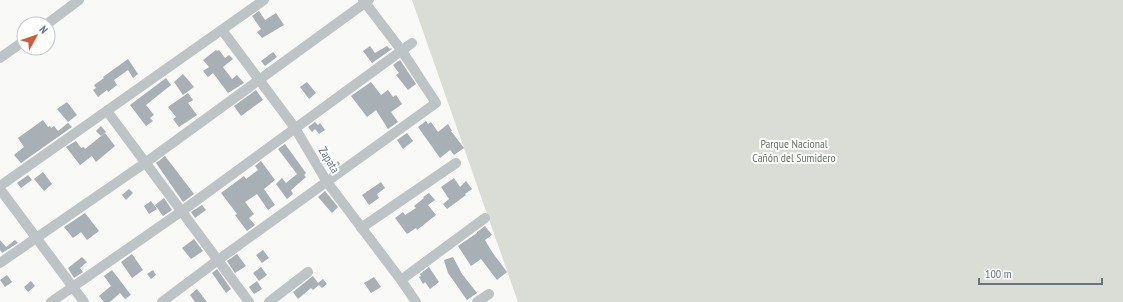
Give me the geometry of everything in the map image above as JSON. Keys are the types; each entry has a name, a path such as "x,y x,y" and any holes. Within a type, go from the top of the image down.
{"street":[{"path":"56,17 79,0"},
{"path":"84,302 0,187 264,0"},
{"path":"0,263 145,163 366,1 402,51 436,103 162,302"},
{"name":"Zapata","path":"222,30 295,128 327,182 416,302"},
{"path":"51,302 182,211 412,43"},
{"path":"0,58 16,47"},
{"path":"107,111 250,302"},
{"path":"361,228 456,163"},
{"path":"401,280 485,218"},
{"path":"269,302 308,272"},
{"path":"477,302 489,294"}],"green space":[{"name":"Parque Nacional Cañón del Sumidero","path":"412,0 1123,0 1123,302 518,302"}],"building":[{"path":"259,11 265,20 276,13 284,25 262,38 257,32 261,29 252,16"},
{"path":"370,46 375,53 387,46 392,49 372,63 363,51"},
{"path":"216,50 219,50 225,58 229,55 233,59 223,67 232,79 237,75 244,83 228,93 213,73 208,77 203,71 209,67 203,60"},
{"path":"273,52 277,57 265,66 261,61"},
{"path":"128,59 138,74 133,78 128,70 114,80 117,85 98,97 93,90 96,88 94,85"},
{"path":"400,60 416,84 408,90 396,75 399,73 393,65"},
{"path":"183,74 194,87 183,95 174,82"},
{"path":"166,78 171,85 146,105 154,115 150,118 153,121 146,126 130,105"},
{"path":"307,82 316,93 309,99 300,87"},
{"path":"371,82 381,95 388,90 393,97 396,95 402,104 391,112 398,122 388,129 376,110 367,117 351,96"},
{"path":"256,90 263,100 241,116 234,106"},
{"path":"188,93 193,100 188,103 197,115 179,127 173,119 176,117 168,107"},
{"path":"67,102 77,115 68,122 57,109"},
{"path":"43,120 48,127 50,126 51,128 54,126 58,131 68,123 72,127 21,163 14,155 24,147 18,138"},
{"path":"426,121 428,124 431,122 438,132 448,124 451,131 464,148 454,155 450,150 440,158 418,127"},
{"path":"315,122 318,125 320,123 325,130 319,134 315,129 312,132 308,127"},
{"path":"101,126 106,132 101,136 96,131"},
{"path":"105,133 115,146 96,162 92,156 80,165 66,147 76,141 81,148 84,147 85,149"},
{"path":"407,133 413,141 403,149 397,140"},
{"path":"285,144 306,173 304,175 306,177 291,190 293,194 287,199 276,184 282,178 286,183 297,174 278,149"},
{"path":"326,151 336,163 338,161 340,164 330,171 320,157"},
{"path":"165,156 194,194 183,202 156,163"},
{"path":"261,161 275,180 264,189 275,205 268,210 257,194 245,202 254,214 249,218 255,225 247,231 235,215 237,214 221,193 244,176 246,179 258,170 255,166"},
{"path":"43,172 52,184 44,191 34,179"},
{"path":"28,175 32,180 21,188 17,183"},
{"path":"454,178 460,187 466,181 472,189 447,209 443,204 449,199 441,187"},
{"path":"381,182 385,188 377,194 379,198 369,205 362,195"},
{"path":"129,189 133,193 126,200 122,195"},
{"path":"325,191 338,207 332,213 318,197"},
{"path":"429,193 435,200 428,205 436,215 417,230 416,228 407,234 395,218 403,212 405,215 416,208 414,206"},
{"path":"164,198 172,210 163,216 155,205"},
{"path":"151,201 157,209 149,214 144,206"},
{"path":"202,205 206,210 195,218 191,212"},
{"path":"85,213 99,231 87,240 81,232 73,238 64,227"},
{"path":"485,226 492,235 485,240 507,272 497,280 481,259 471,266 458,246"},
{"path":"194,239 203,251 191,259 182,248"},
{"path":"0,240 6,247 15,240 18,243 2,253 0,250"},
{"path":"263,250 269,258 262,263 256,255"},
{"path":"132,254 143,270 132,278 121,262"},
{"path":"237,254 246,266 235,273 227,261"},
{"path":"82,257 87,262 80,268 83,272 74,278 68,268"},
{"path":"453,257 462,274 477,293 467,300 448,273 444,260"},
{"path":"261,267 267,275 259,281 253,273"},
{"path":"429,267 439,282 430,289 425,282 423,284 419,277 421,276 420,274"},
{"path":"217,269 231,289 226,293 212,273"},
{"path":"112,270 131,295 125,299 120,293 110,302 104,302 99,296 111,286 104,276"},
{"path":"153,270 156,275 151,279 147,274"},
{"path":"7,275 12,282 5,287 0,280"},
{"path":"313,276 318,283 323,279 327,284 322,288 319,285 313,290 311,288 298,299 293,292"},
{"path":"374,277 381,287 371,293 364,283"},
{"path":"31,281 35,286 28,292 24,287"},
{"path":"257,281 262,289 254,294 249,287"},
{"path":"197,289 207,302 195,302 190,295"}]}
